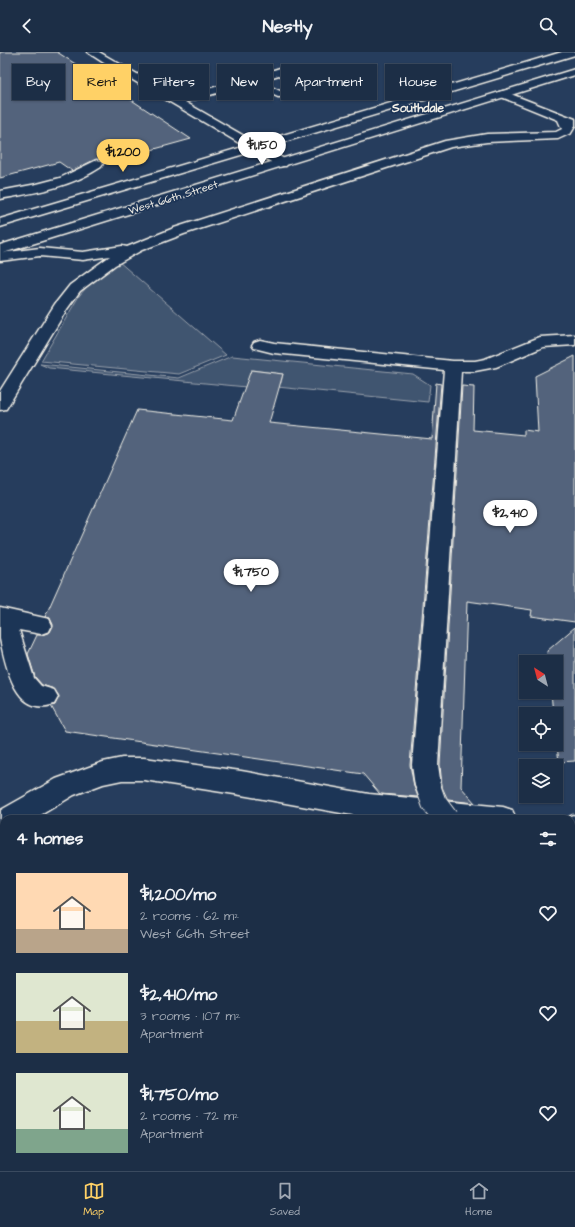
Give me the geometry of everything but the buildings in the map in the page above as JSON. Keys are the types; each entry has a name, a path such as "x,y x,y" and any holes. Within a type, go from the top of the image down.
{"main road":[{"path":"92,52 112,64"},
{"name":"West 66th Street","path":"0,223 574,52"},
{"path":"280,71 317,90 315,92 303,94 278,94 250,81 280,71"},
{"name":"West 66th Street","path":"0,250 575,72"},
{"path":"131,75 282,163"},
{"path":"452,88 472,89 503,94 575,123"},
{"path":"174,101 217,90"},
{"path":"0,256 40,252 73,271 110,262 137,247 186,229 424,151 467,140 558,135 567,131 568,128 563,119"},
{"path":"455,155 514,138 566,143"},
{"path":"0,195 59,182 91,170 97,164"},
{"path":"0,186 36,176"},
{"path":"0,405 64,301 73,271 83,256 137,247"},
{"path":"260,345 274,348 453,366 475,366 490,363 540,342 575,340"},
{"path":"443,815 434,803 428,786 425,765 453,366"},
{"path":"1,618 41,625"},
{"path":"1,618 19,662 24,681 34,695 46,697"},
{"path":"17,815 65,787 103,773 122,769 144,769 241,783 375,813 418,815"}],"shaded area":[{"path":"118,261 226,355 179,374 41,361 79,296 92,281"},
{"path":"232,356 413,374 430,385 428,402 277,387 281,383 283,374 252,370 257,388 49,368 40,364 179,378"}],"district":[{"name":"Southdale","path":"418,108"}]}
